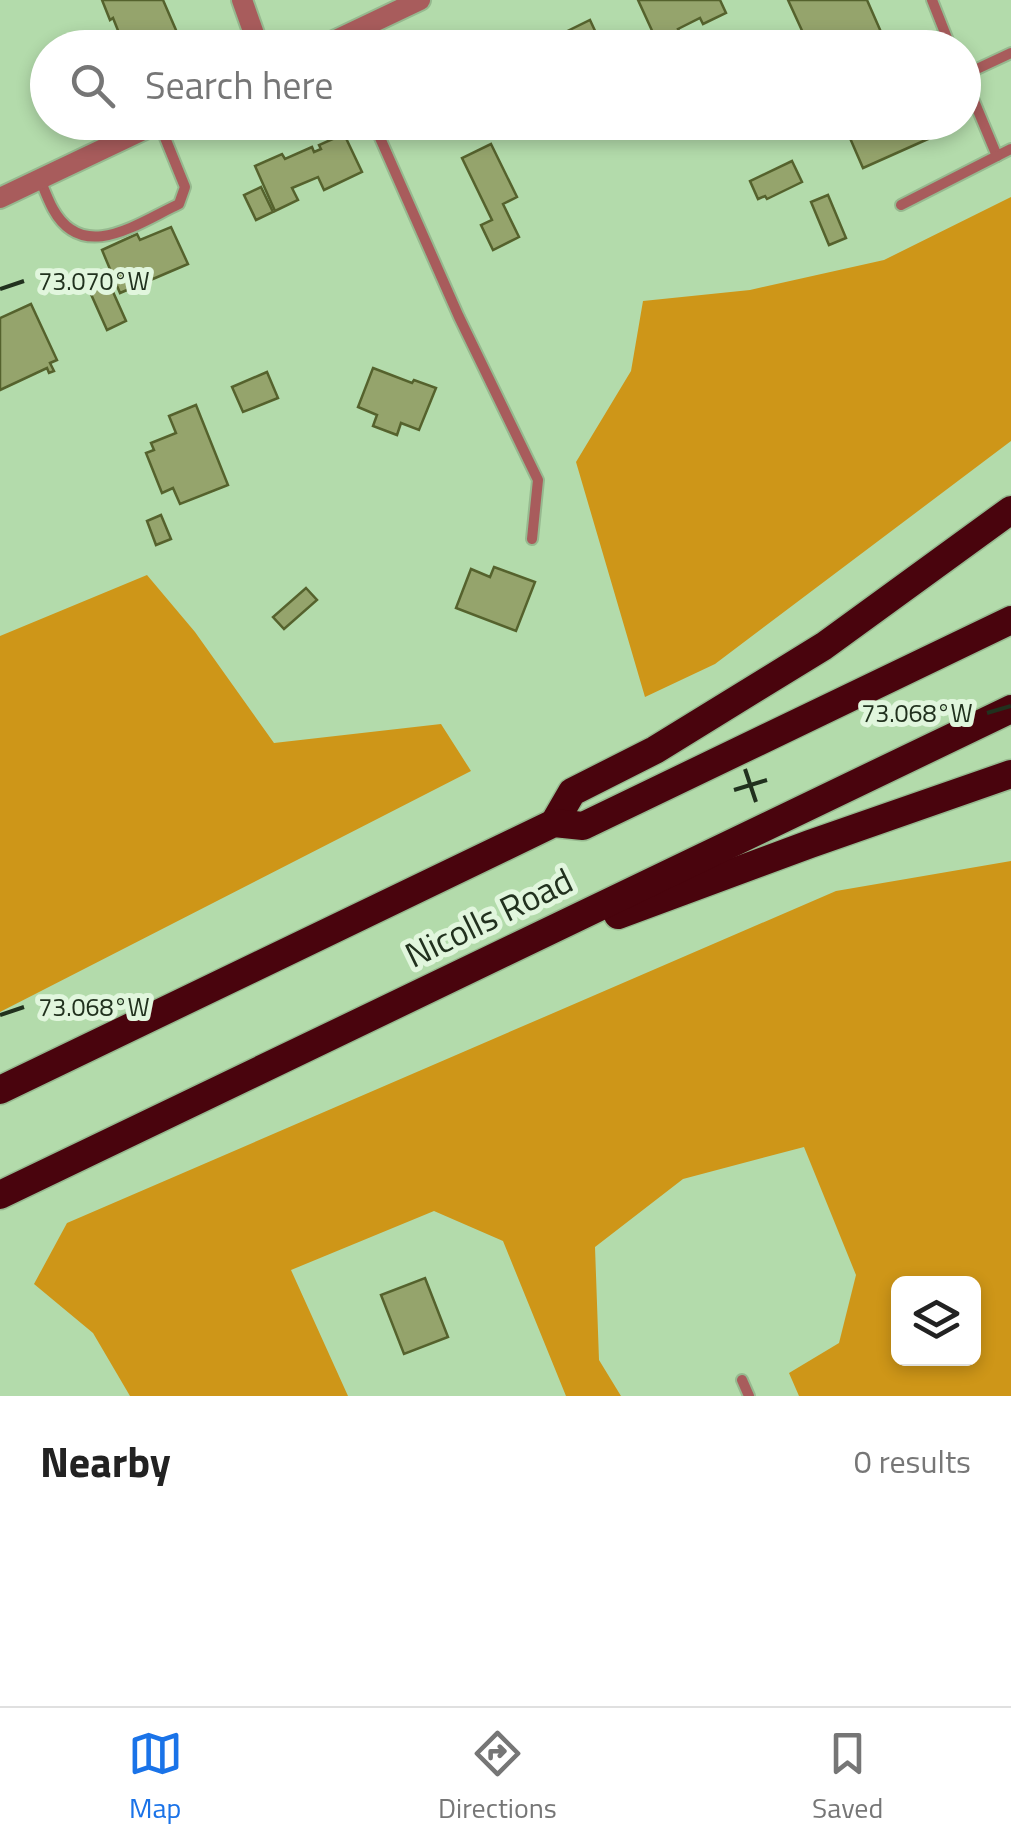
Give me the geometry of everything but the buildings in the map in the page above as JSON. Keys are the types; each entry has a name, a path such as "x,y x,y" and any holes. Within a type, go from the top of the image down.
{"highway":[{"path":"554,824 572,792 655,750 808,656 1011,510"},
{"name":"Nicolls Road","path":"0,1090 554,824 583,826 1011,620"},
{"name":"Nicolls Road","path":"0,1195 1011,709"},
{"path":"485,962 1011,774"}],"street":[{"path":"242,0 253,30"},
{"path":"361,30 420,0"},
{"path":"0,198 123,140"}],"lane":[{"path":"932,0 944,30"},
{"path":"981,68 1011,53"},
{"path":"981,117 997,156"},
{"path":"40,179 54,212 68,226 84,237 104,238 179,204 185,186 166,140"},
{"path":"381,140 538,480 532,539"},
{"path":"900,206 1011,149"},
{"path":"742,1380 749,1396"}],"shaded area":[{"path":"1011,197 1011,441 715,664 645,697 576,462 631,371 643,301 750,290 884,260"},
{"path":"147,575 195,632 274,743 441,724 471,771 0,1012 0,636"},
{"path":"1011,861 1011,1396 799,1396 789,1373 839,1343 856,1275 804,1147 683,1179 595,1247 599,1360 621,1396 566,1396 503,1241 434,1211 291,1270 348,1396 130,1396 93,1333 34,1284 67,1223 836,891"}]}
